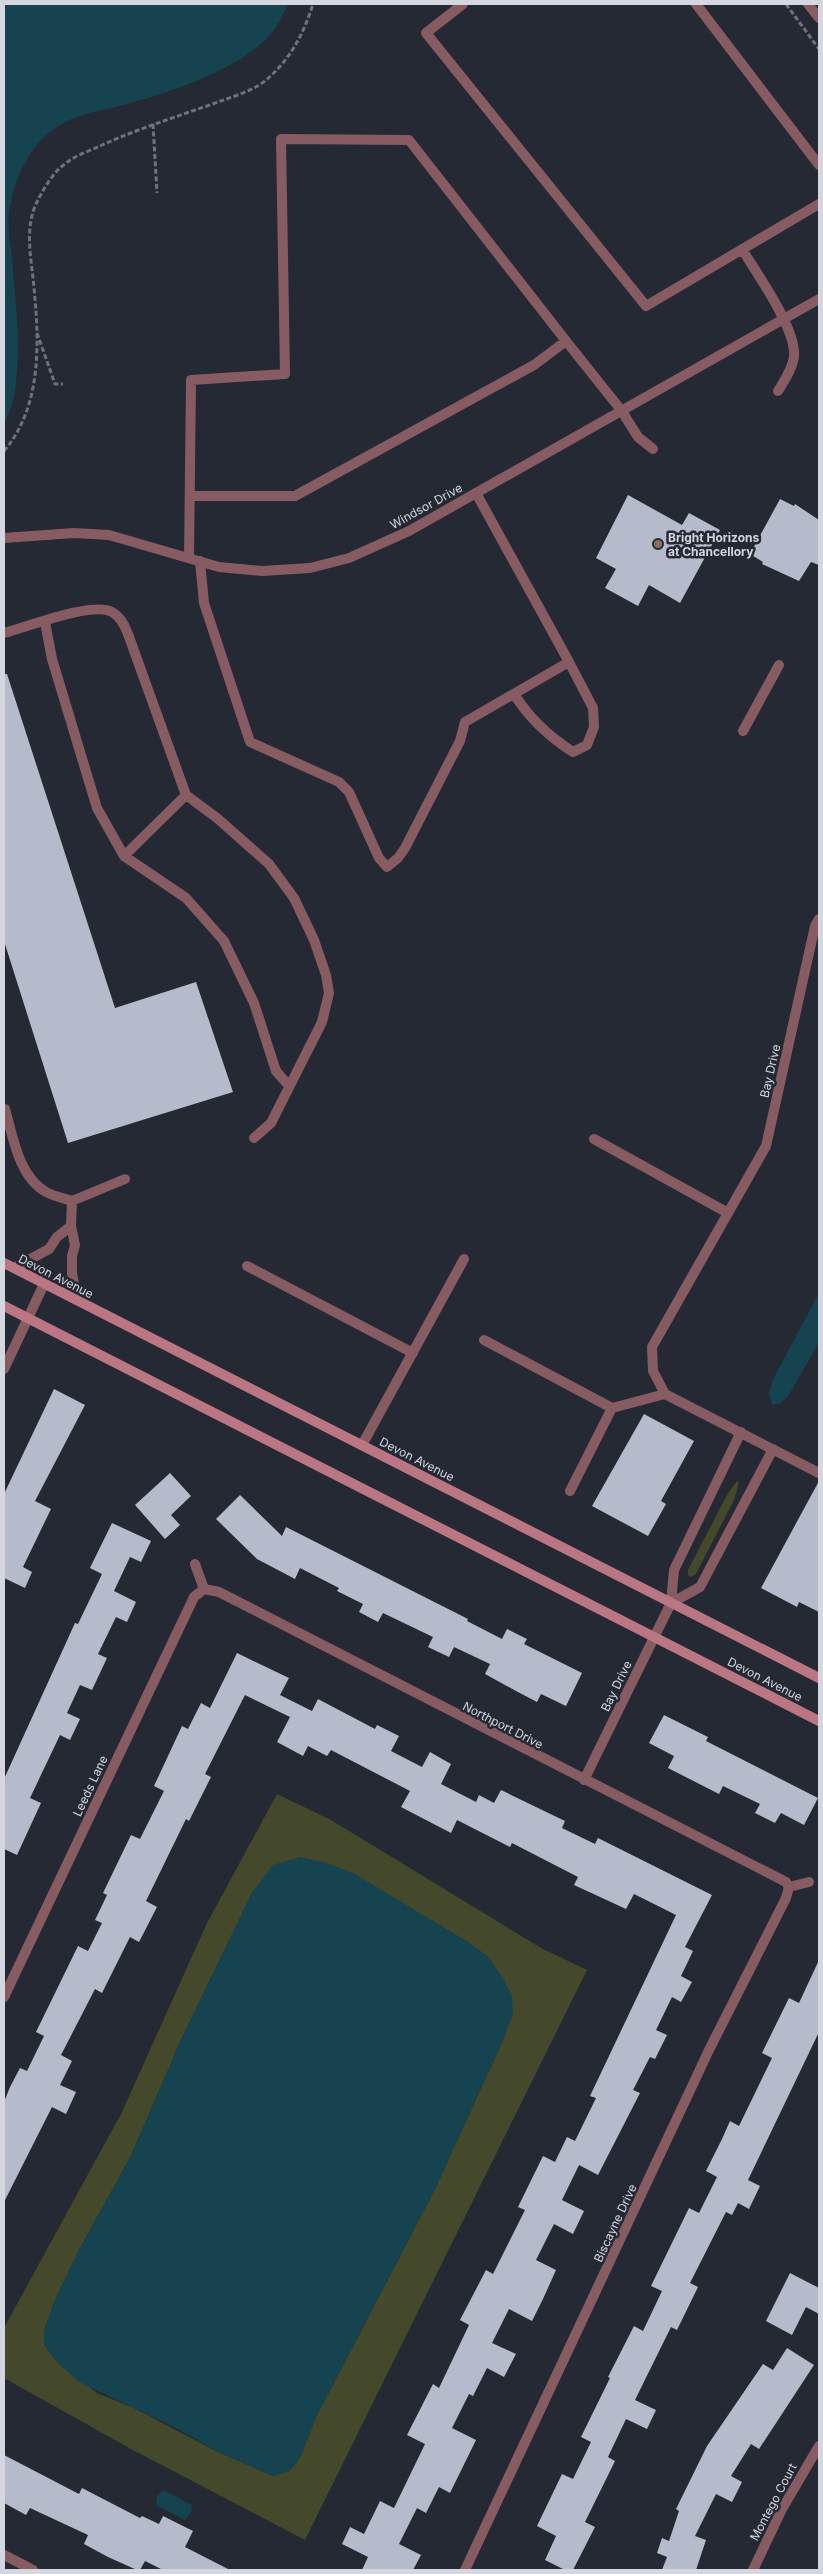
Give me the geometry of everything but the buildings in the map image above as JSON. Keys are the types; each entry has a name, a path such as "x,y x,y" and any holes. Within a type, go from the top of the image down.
{"main road":[{"name":"Devon Avenue","path":"4,1263 819,1678"},
{"name":"Devon Avenue","path":"4,1306 819,1721"}],"street":[{"path":"463,4 426,33 646,306 819,204"},
{"path":"696,4 819,165"},
{"path":"808,4 819,18"},
{"path":"189,558 191,380 285,374 281,139 409,140 621,410 638,437 653,449"},
{"path":"742,249 784,319 794,356 778,391"},
{"name":"Windsor Drive","path":"4,538 65,534 109,535 219,566 262,571 310,568 349,558 400,535 819,299"},
{"path":"190,496 295,496 534,366 566,341"},
{"path":"476,493 593,708 594,726 587,745 573,752 553,739 525,711 514,694"},
{"path":"200,561 204,603 250,742 339,782 349,792 379,858 387,867 398,858 405,848 460,741 465,722 569,662"},
{"path":"4,633 79,611 96,609 113,612 123,623 186,795 217,818 269,864 294,898 314,940 326,974 329,993 322,1022 305,1060 289,1086 271,1123 254,1138"},
{"path":"45,622 52,659 97,808 124,856 186,898 224,941 254,1003 276,1071 289,1086"},
{"path":"743,731 779,665"},
{"path":"124,856 186,795"},
{"name":"Bay Drive","path":"666,1394 653,1371 652,1347 766,1146 818,924"},
{"path":"5,1109 21,1162 30,1178 45,1191 72,1201 124,1179"},
{"path":"594,1139 728,1213"},
{"path":"72,1201 71,1226 75,1245 72,1256 72,1273 77,1300"},
{"path":"14,1268 49,1249 58,1237 71,1226"},
{"path":"362,1445 464,1259"},
{"path":"247,1266 413,1353"},
{"path":"4,1369 44,1284"},
{"path":"484,1340 612,1408 666,1394 819,1473"},
{"path":"570,1491 612,1408"},
{"name":"Bay Drive","path":"584,1780 671,1603 674,1570 741,1432"},
{"path":"671,1603 700,1587 773,1449"},
{"path":"195,1564 204,1589"},
{"name":"Northport Drive","path":"204,1589 219,1592 584,1780 780,1878 789,1887"},
{"name":"Leeds Lane","path":"4,1997 194,1598 204,1589"},
{"path":"789,1887 810,1882"},
{"name":"Biscayne Drive","path":"465,2570 709,2050 786,1898 789,1887"},
{"name":"Montego Court","path":"753,2570 782,2509 819,2446"},
{"path":"4,2555 33,2570"}],"path":[{"path":"4,451 13,440 30,403 34,381 36,330 29,242 32,215 38,200 64,164 153,124 248,91 265,82 290,54 300,37 313,4"},
{"path":"786,4 819,49"},
{"path":"153,124 157,193"},
{"path":"36,330 56,384 63,384"}],"green space":[{"path":"737,1481 739,1483 734,1500 696,1574 691,1577 688,1575 688,1570 728,1493"},
{"path":"277,1794 331,1820 541,1948 587,1970 305,2540 131,2449 4,2378 4,2328 122,2112 207,1923","holes":["253,1891 426,1917 488,1957 503,2040 435,2189 316,2417 300,2457 289,2471 273,2476 216,2451 134,2408 97,2393 55,2360 44,2344 44,2331 55,2300 79,2250 131,2156 181,2040"]}],"water":[{"path":"4,4 288,4 269,36 242,58 190,84 67,121 43,138 32,151 17,181 9,214 18,350 14,397 4,423"},
{"path":"819,1293 819,1343 788,1396 781,1403 772,1405 769,1394 772,1381"},
{"path":"300,1857 327,1863 355,1874 469,1943 488,1957 503,1978 512,1996 513,2013 503,2040 435,2189 316,2417 300,2457 289,2471 273,2476 216,2451 176,2428 79,2382 55,2360 44,2344 44,2331 55,2300 79,2250 131,2156 181,2040 253,1891 273,1865"},
{"path":"163,2490 192,2505 191,2513 185,2520 156,2505 157,2496"}],"place":[{"name":"Bright Horizons at Chancellory","path":"658,544"}]}
